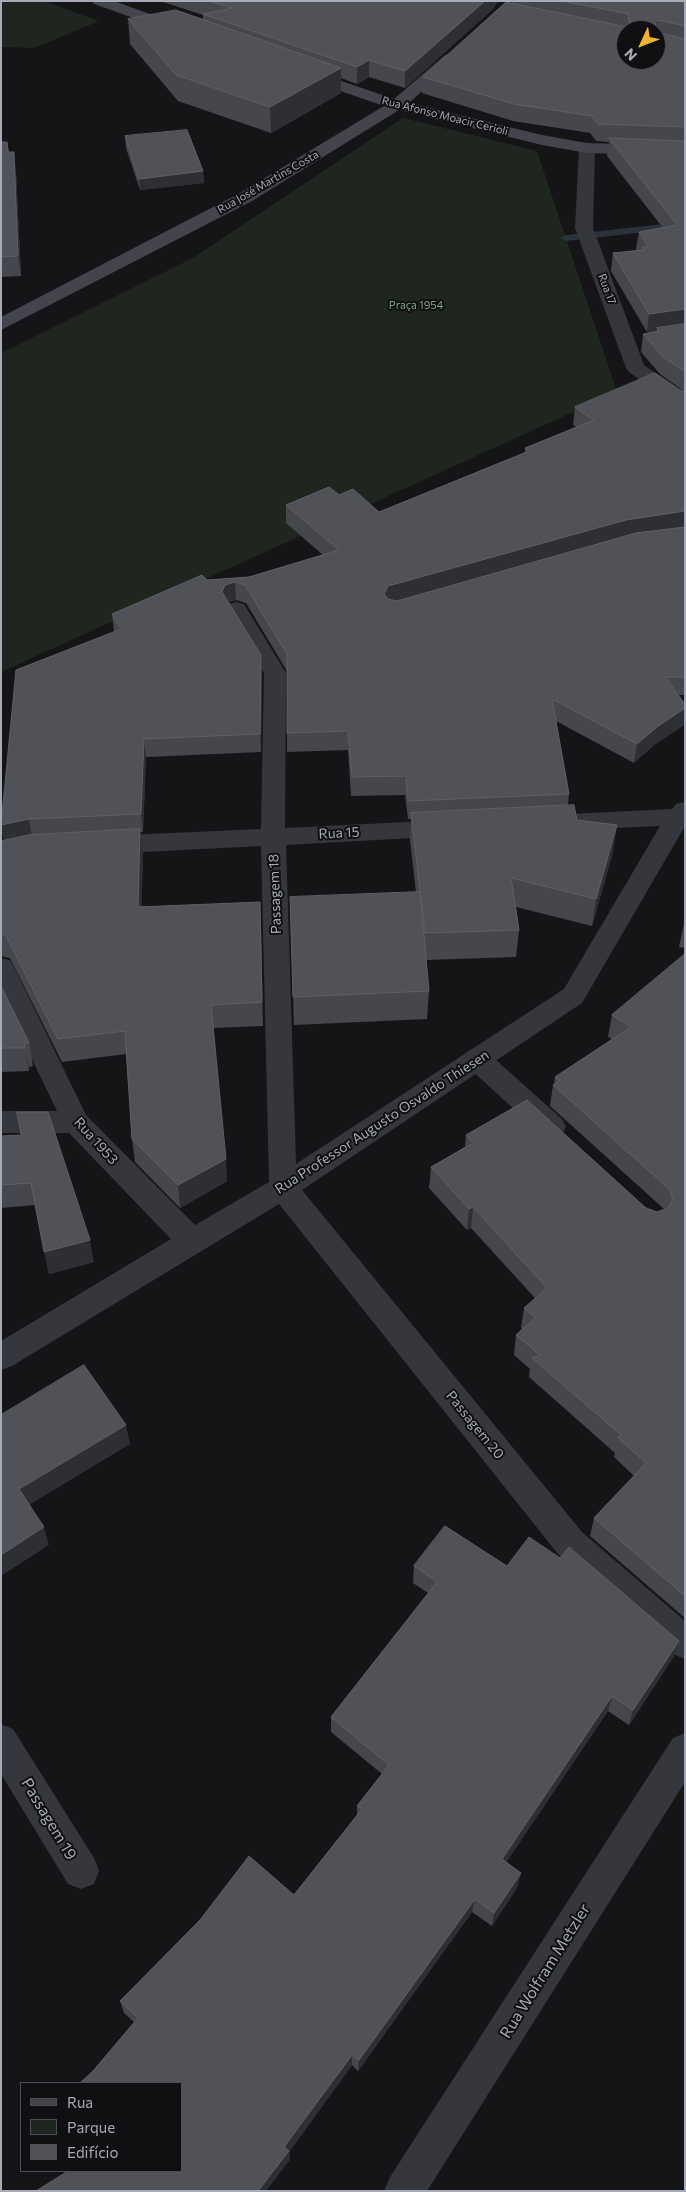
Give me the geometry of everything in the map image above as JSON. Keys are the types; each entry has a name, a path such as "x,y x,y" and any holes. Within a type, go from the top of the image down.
{"street":[{"path":"100,1 192,34"},
{"name":"Rua José Martins Costa","path":"1,324 246,197 397,105 460,50"},
{"name":"Rua Afonso Moacir Cerioli","path":"294,69 397,105 542,140 587,148 685,151"},
{"name":"Rua 17","path":"587,148 584,228 636,368 685,403"},
{"path":"627,342 646,339"},
{"name":"Passagem 18","path":"236,609 275,673 273,836 283,1188"},
{"path":"530,824 681,813"},
{"name":"Rua Professor Augusto Osvaldo Thiesen","path":"1,1356 283,1188 573,996 681,813"},
{"name":"Rua 15","path":"80,846 471,827"},
{"name":"Rua 1953","path":"1,967 76,1122 192,1241"},
{"path":"477,1059 573,1146"},
{"path":"1,1122 76,1122"},
{"name":"Passagem 20","path":"283,1188 570,1543 685,1643"},
{"name":"Passagem 19","path":"1,1741 81,1871"},
{"name":"Rua Wolfram Metzler","path":"404,2191 685,1750"}],"green space":[{"path":"1,1 44,1 99,21 34,48 1,47"},
{"name":"Praça 1954","path":"403,118 537,151 617,392 1,672 1,353 193,258"}],"building":[{"path":"209,1 485,1 405,71 369,60 357,67 203,14 232,8"},
{"path":"562,1 685,1 685,26 666,22 666,20 629,20 628,14"},
{"path":"506,2 616,25 616,70 666,70 666,34 685,39 685,127 598,124 592,116 514,104 423,77"},
{"path":"176,10 341,68 270,107 176,75 128,19"},
{"path":"187,130 203,171 139,179 125,136"},
{"path":"609,138 685,141 685,309 649,314 613,253 644,250 643,247 649,247 639,232 677,225"},
{"path":"1,142 7,142 8,152 14,152 18,256 1,257"},
{"path":"685,324 685,372 662,356 643,334 659,331 657,328"},
{"path":"655,373 685,392 685,511 626,520 388,586 384,594 388,599 397,601 636,533 685,527 685,677 665,677 685,704 685,708 657,727 637,744 552,699 569,794 408,801 406,776 352,777 348,731 287,733 287,654 245,585 235,582 225,585 222,592 261,655 260,734 144,739 141,814 29,819 1,825 16,670 121,629 112,614 202,575 207,580 249,577 339,550 286,505 329,487 339,495 353,489 379,512 529,451 525,448 594,420 575,407"},
{"path":"574,805 577,820 617,825 596,899 511,878 519,930 425,933 411,813"},
{"path":"140,829 138,907 260,902 262,1002 211,1005 226,1159 178,1185 132,1139 125,1031 58,1039 6,935 1,934 1,841 28,835"},
{"path":"420,892 429,991 293,997 290,897"},
{"path":"685,954 685,1596 594,1518 646,1463 618,1438 621,1435 532,1358 540,1355 516,1335 535,1318 524,1308 547,1288 473,1207 469,1209 431,1167 473,1143 466,1135 527,1100 646,1208 657,1212 668,1208 673,1199 669,1189 553,1085 560,1081 555,1077 631,1027 612,1015"},
{"path":"1,986 29,1043 24,1043 25,1048 1,1048"},
{"path":"17,1112 48,1112 90,1240 44,1252 31,1183 1,1185 1,1136 21,1135"},
{"path":"84,1365 126,1425 19,1489 44,1527 1,1555 1,1415"},
{"path":"445,1526 507,1566 529,1537 560,1558 569,1547 679,1641 633,1710 612,1696 502,1859 521,1873 494,1913 475,1899 359,2060 352,2055 284,2147 289,2151 258,2191 36,2191 66,2172 182,2172 182,2082 81,2082 93,2071 138,2018 120,2001 200,1920 249,1856 294,1895 362,1809 357,1806 389,1765 331,1717 437,1582 414,1566"}],"waterway":[{"path":"566,238 663,227 685,228"}]}
